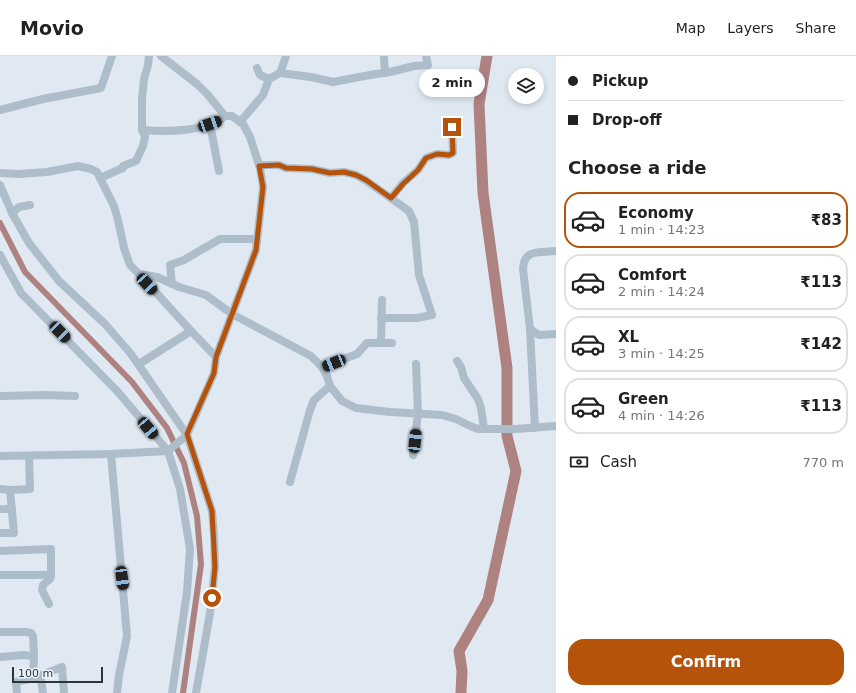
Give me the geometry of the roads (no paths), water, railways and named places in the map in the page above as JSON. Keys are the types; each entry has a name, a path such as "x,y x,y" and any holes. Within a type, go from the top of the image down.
{"street":[{"path":"0,110 101,88 112,56"},
{"path":"100,178 136,161 143,146 145,136 142,130 144,80 149,56"},
{"path":"161,56 197,84 225,116"},
{"path":"280,73 286,56"},
{"path":"384,56 385,72"},
{"path":"240,122 263,95 269,79 280,73 312,77 333,82 414,66 428,66 426,56"},
{"path":"256,68 260,75 269,79"},
{"path":"0,456 111,454 170,450 184,437 214,373 216,357 256,250 263,187 259,166 250,137 243,124 232,116 225,116 210,124 167,132 142,130"},
{"path":"210,124 220,171"},
{"path":"391,198 418,170 426,158 437,154 449,155 453,153 452,127"},
{"path":"259,166 279,165 286,168 312,169 330,173 344,172 366,180 409,211 412,216 416,232 418,275 432,315 417,318 381,318"},
{"path":"0,173 18,174 47,172 78,166 97,172 116,213 124,248 130,265 216,357"},
{"path":"0,185 12,213 29,244 59,281 105,324 139,364 184,437 212,511 214,535 215,567 210,613 196,693"},
{"path":"12,213 19,207 30,205"},
{"path":"172,284 170,265 184,260 220,239 253,239 257,242"},
{"path":"535,428 530,329 523,269 524,260 530,254 556,251"},
{"path":"0,255 21,293 118,392 170,450 180,490 190,549 187,592 172,693"},
{"path":"139,274 158,277 179,287 206,295 232,314 311,356 322,367 330,386 342,401 356,408 442,415 484,430 556,426"},
{"path":"381,343 382,300"},
{"path":"530,329 539,335 556,334"},
{"path":"139,364 191,331"},
{"path":"322,367 357,354 367,343 392,343"},
{"path":"457,361 461,367 464,378 478,399 481,408 484,430"},
{"path":"413,455 419,414 416,364"},
{"path":"290,482 314,400 330,386"},
{"path":"0,396 75,396"},
{"path":"111,454 127,636 117,693"},
{"path":"0,489 30,489 29,456"},
{"path":"0,533 14,533 10,490"},
{"path":"0,509 12,509"},
{"path":"0,551 51,550 51,575 50,579 43,585 42,590 49,604"},
{"path":"0,576 51,575"},
{"path":"0,632 31,633 34,656 33,678"},
{"path":"0,657 23,655 34,656"},
{"path":"17,693 16,682 33,678 62,667 64,693"},
{"path":"33,678 41,679 43,693"}],"waterway":[{"path":"461,693 462,671 459,651 488,600 516,471 507,436 507,368 483,193 479,104 487,56"},
{"path":"0,223 25,272 132,382 167,428 184,463 197,516 201,564 183,693"}]}
